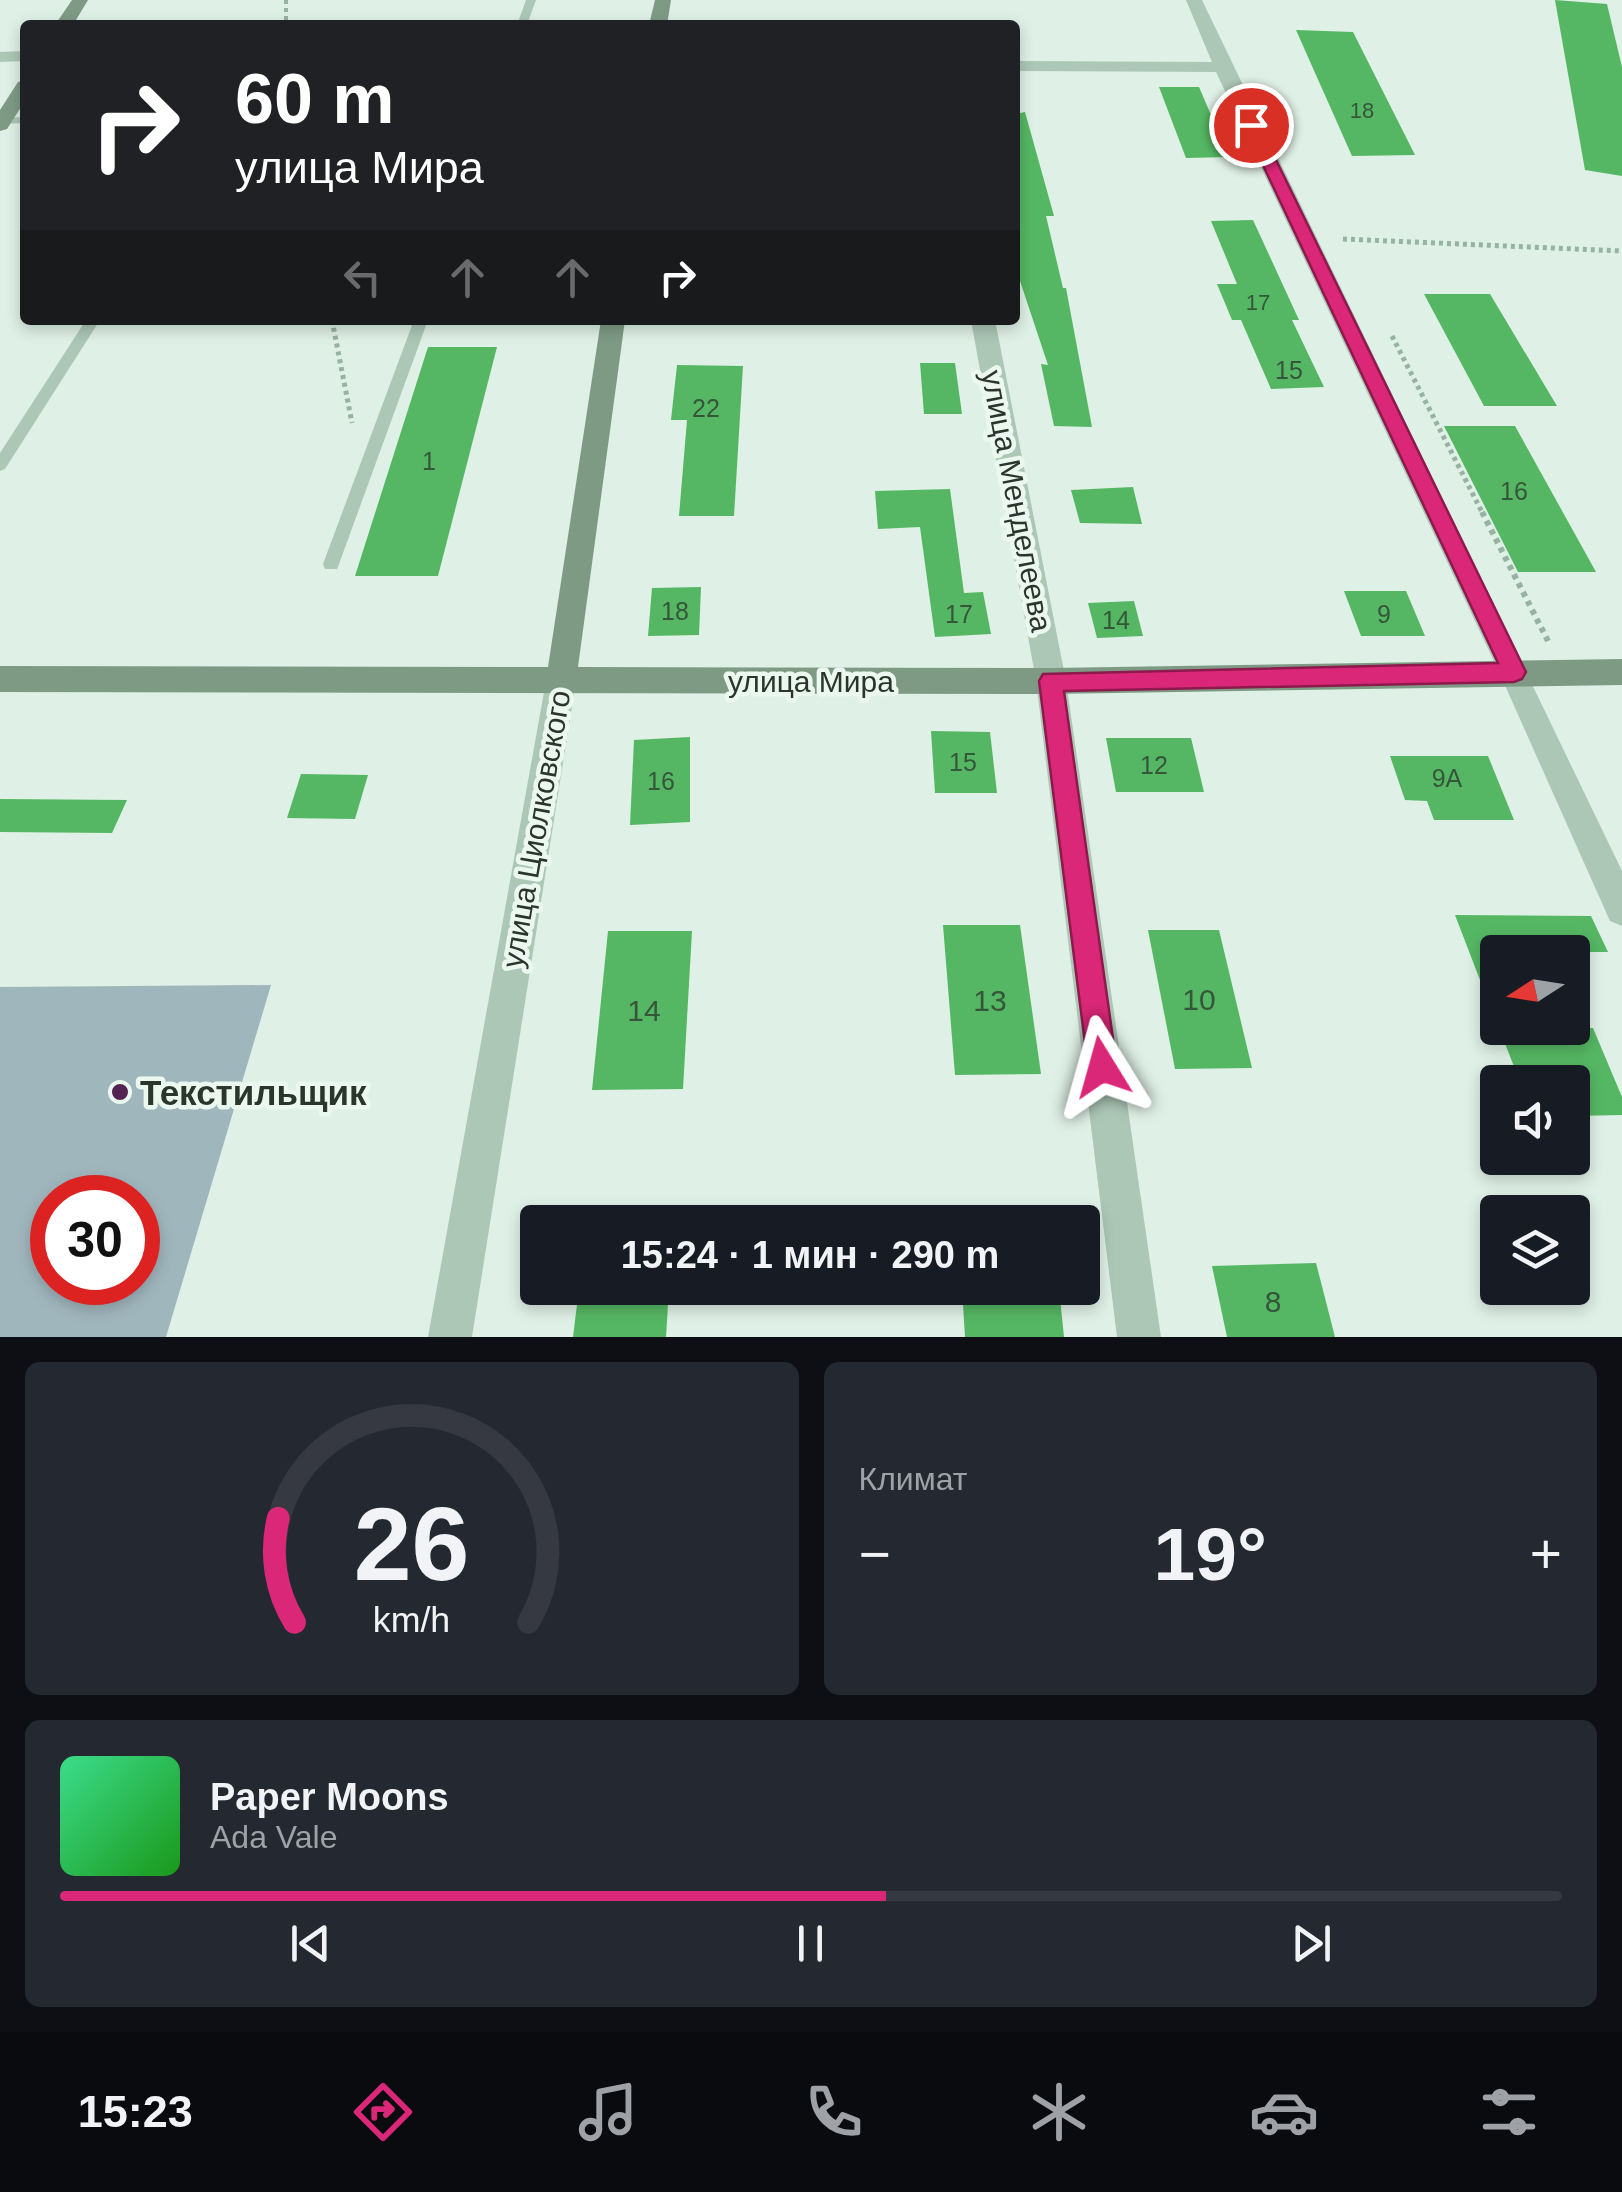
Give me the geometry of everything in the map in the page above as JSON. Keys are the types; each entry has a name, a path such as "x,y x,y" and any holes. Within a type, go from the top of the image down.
{"street":[{"path":"1194,0 1222,68 1514,672 1622,910"},
{"path":"1020,66 1222,68"},
{"path":"2,123 20,94"},
{"name":"улица Циолковского","path":"450,1337 561,681 612,325"},
{"name":"улица Менделеева","path":"984,325 1051,681 1138,1337"},
{"name":"улица Мира","path":"0,679 1051,681 1622,672"}],"lane":[{"path":"0,465 90,325"},
{"path":"331,564 419,325"}],"path":[{"path":"1342,239 1622,251"},
{"path":"333,325 363,478"}],"shaded area":[{"name":"Текстильщик","path":"271,985 166,1337 0,1337 0,987"}],"building":[{"path":"1555,0 1607,4 1622,67 1622,176 1585,170"},
{"path":"1296,30 1353,32 1415,155 1352,156"},
{"path":"1159,87 1199,87 1229,157 1186,158"},
{"path":"1025,112 1054,216 1046,216 1066,288 1092,427 1054,426 1041,364 1048,365 1020,281 1020,113"},
{"path":"1253,220 1299,320 1292,320 1324,387 1271,389 1241,320 1232,320 1217,284 1237,284 1211,221"},
{"path":"1424,294 1490,294 1557,406 1484,406"},
{"path":"428,347 497,347 438,576 355,576"},
{"path":"920,363 955,363 962,414 924,414"},
{"path":"677,365 743,366 734,516 679,516 687,420 671,420"},
{"path":"1444,426 1515,426 1596,572 1518,572"},
{"path":"1133,487 1142,524 1080,523 1071,490"},
{"path":"950,489 964,593 983,592 991,634 935,637 920,527 878,529 875,491"},
{"path":"701,587 699,635 648,636 652,588"},
{"path":"1344,591 1406,591 1425,636 1361,636"},
{"path":"1134,601 1143,636 1097,638 1088,603"},
{"path":"931,731 990,732 997,793 935,793"},
{"path":"690,737 690,822 630,825 634,740"},
{"path":"1106,738 1191,738 1204,792 1116,792"},
{"path":"1390,756 1488,756 1514,820 1434,820 1427,801 1405,800"},
{"path":"301,774 368,775 355,819 287,818"},
{"path":"0,799 127,800 112,833 0,832"},
{"path":"1455,915 1591,916 1608,952 1590,952 1590,935 1480,935 1480,980"},
{"path":"943,925 1020,925 1041,1074 955,1075"},
{"path":"1148,930 1219,930 1252,1068 1175,1069"},
{"path":"608,931 692,931 683,1089 592,1090"},
{"path":"1593,1028 1622,1097 1622,1115 1590,1116 1590,1065 1513,1065 1506,1045 1590,1045"},
{"path":"1316,1263 1335,1337 1227,1337 1212,1266"},
{"path":"577,1305 668,1305 666,1337 573,1337"},
{"path":"963,1305 1061,1305 1064,1337 965,1337"}],"place":[{"name":"Текстильщик","path":"120,1092"}],"route":[{"path":"1102,1067 1051,681 1514,672 1251,125"}]}
